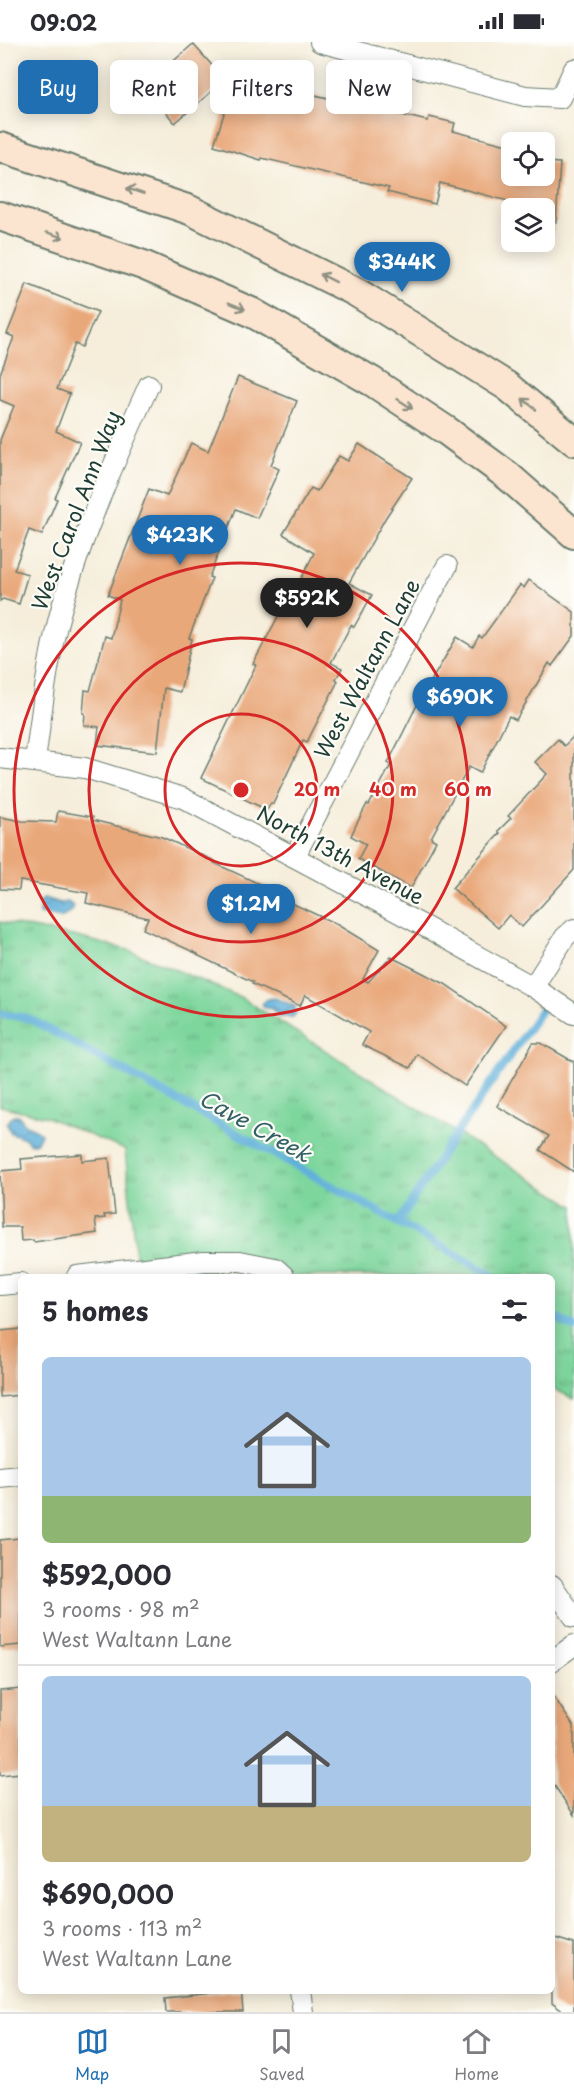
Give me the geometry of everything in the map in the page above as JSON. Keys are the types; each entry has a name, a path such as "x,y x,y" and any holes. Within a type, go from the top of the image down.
{"main road":[{"path":"0,147 190,210 356,292 507,386 574,441"},
{"path":"0,216 143,265 251,312 364,377 447,431 508,476 574,534"}],"street":[{"path":"320,42 525,96 560,98 574,69"},
{"name":"West Carol Ann Way","path":"35,761 51,650 64,601 125,437 149,385"},
{"name":"West Waltann Lane","path":"295,856 447,566"},
{"name":"North 13th Avenue","path":"0,758 85,768 183,798 295,856 533,987 574,1014"},
{"path":"533,987 565,937 574,929"},
{"path":"94,1274 204,1261 240,1261 275,1268 282,1274"},
{"path":"0,1285 18,1283"},
{"path":"0,1478 18,1476"},
{"path":"555,1589 574,1617"},
{"path":"555,1659 574,1645"},
{"path":"301,1994 303,2012"}],"green space":[{"path":"0,922 73,936 128,950 240,997 574,1206 574,1399 555,1390 555,1274 282,1274 275,1268 137,1270 125,1150 47,1117 0,1106"}],"water":[{"path":"44,898 61,903 68,902 73,906 73,910 61,918 39,914 40,903"},
{"path":"275,998 295,1006 296,1013 293,1017 279,1017 272,1009 264,1007 262,1003 267,999"},
{"path":"13,1115 18,1115 25,1124 41,1134 37,1142 30,1144 25,1138 11,1133 7,1124"}],"building":[{"path":"193,44 210,63 210,93 198,103 198,60 175,60"},
{"path":"314,95 326,98 326,114 398,114 428,121 429,117 455,123 453,131 501,143 501,186 555,186 555,163 560,163 556,222 555,198 501,199 440,183 435,204 387,192 389,188 262,158 261,160 214,145 224,114 314,114"},
{"path":"167,114 185,114 175,123"},
{"path":"27,284 98,312 82,347 75,344 57,389 70,394 56,431 80,442 55,498 57,499 42,535 29,530 14,570 28,574 19,604 3,599 0,601 0,440 14,406 0,400 0,374 14,337 7,334"},
{"path":"238,377 297,401 271,465 279,469 257,518 236,509 209,577 212,578 189,638 192,639 180,692 164,688 157,752 97,745 99,727 84,725 85,714 83,713 85,690 90,691 105,636 111,638 120,600 108,595 149,489 167,496 191,443 208,451"},
{"path":"359,444 412,478 386,517 349,583 372,595 354,627 351,625 331,663 342,668 336,679 338,681 307,742 303,740 273,804 271,803 267,810 201,778 256,665 253,664 282,609 277,606 287,587 295,591 314,553 283,534 311,488 317,491 339,456 348,461"},
{"path":"529,580 574,612 574,636 552,666 549,663 516,720 509,716 480,773 469,767 431,838 436,841 411,888 358,859 366,844 351,836 391,765 388,763 418,703 457,637 473,647 479,636 482,638 520,585 524,588"},
{"path":"574,736 574,870 522,927 509,915 498,928 452,888 500,833 498,831 511,818 508,816 547,774 535,762 558,739 564,746"},
{"path":"58,811 93,817 92,820 162,837 215,861 214,863 268,888 266,891 336,924 379,950 363,979 368,982 391,957 445,984 506,1026 465,1086 417,1054 410,1068 362,1045 369,1032 305,995 300,1006 143,929 148,918 86,903 88,893 20,881 19,890 0,889 0,817 22,821 56,822"},
{"path":"533,1043 541,1043 574,1062 574,1172 540,1150 549,1136 497,1106"},
{"path":"82,1154 82,1161 109,1158 115,1214 95,1219 97,1233 34,1242 33,1240 21,1241 20,1227 2,1227 0,1171 22,1169 21,1159"},
{"path":"18,1329 18,1395 0,1397 0,1331"},
{"path":"18,1538 18,1645 0,1647 0,1540"},
{"path":"18,1689 18,1773 0,1775 0,1691"},
{"path":"555,1698 574,1727 574,1815 555,1786"},
{"path":"555,1938 574,1944 574,2012 564,2012 552,2003 552,1994 555,1994"},
{"path":"203,1994 241,1994 243,2012 166,2012 165,1998"}],"waterway":[{"path":"398,1223 443,1153 549,999"},
{"name":"Cave Creek","path":"0,1014 28,1018 489,1274"},
{"name":"Cave Creek","path":"555,1317 574,1328"}]}
